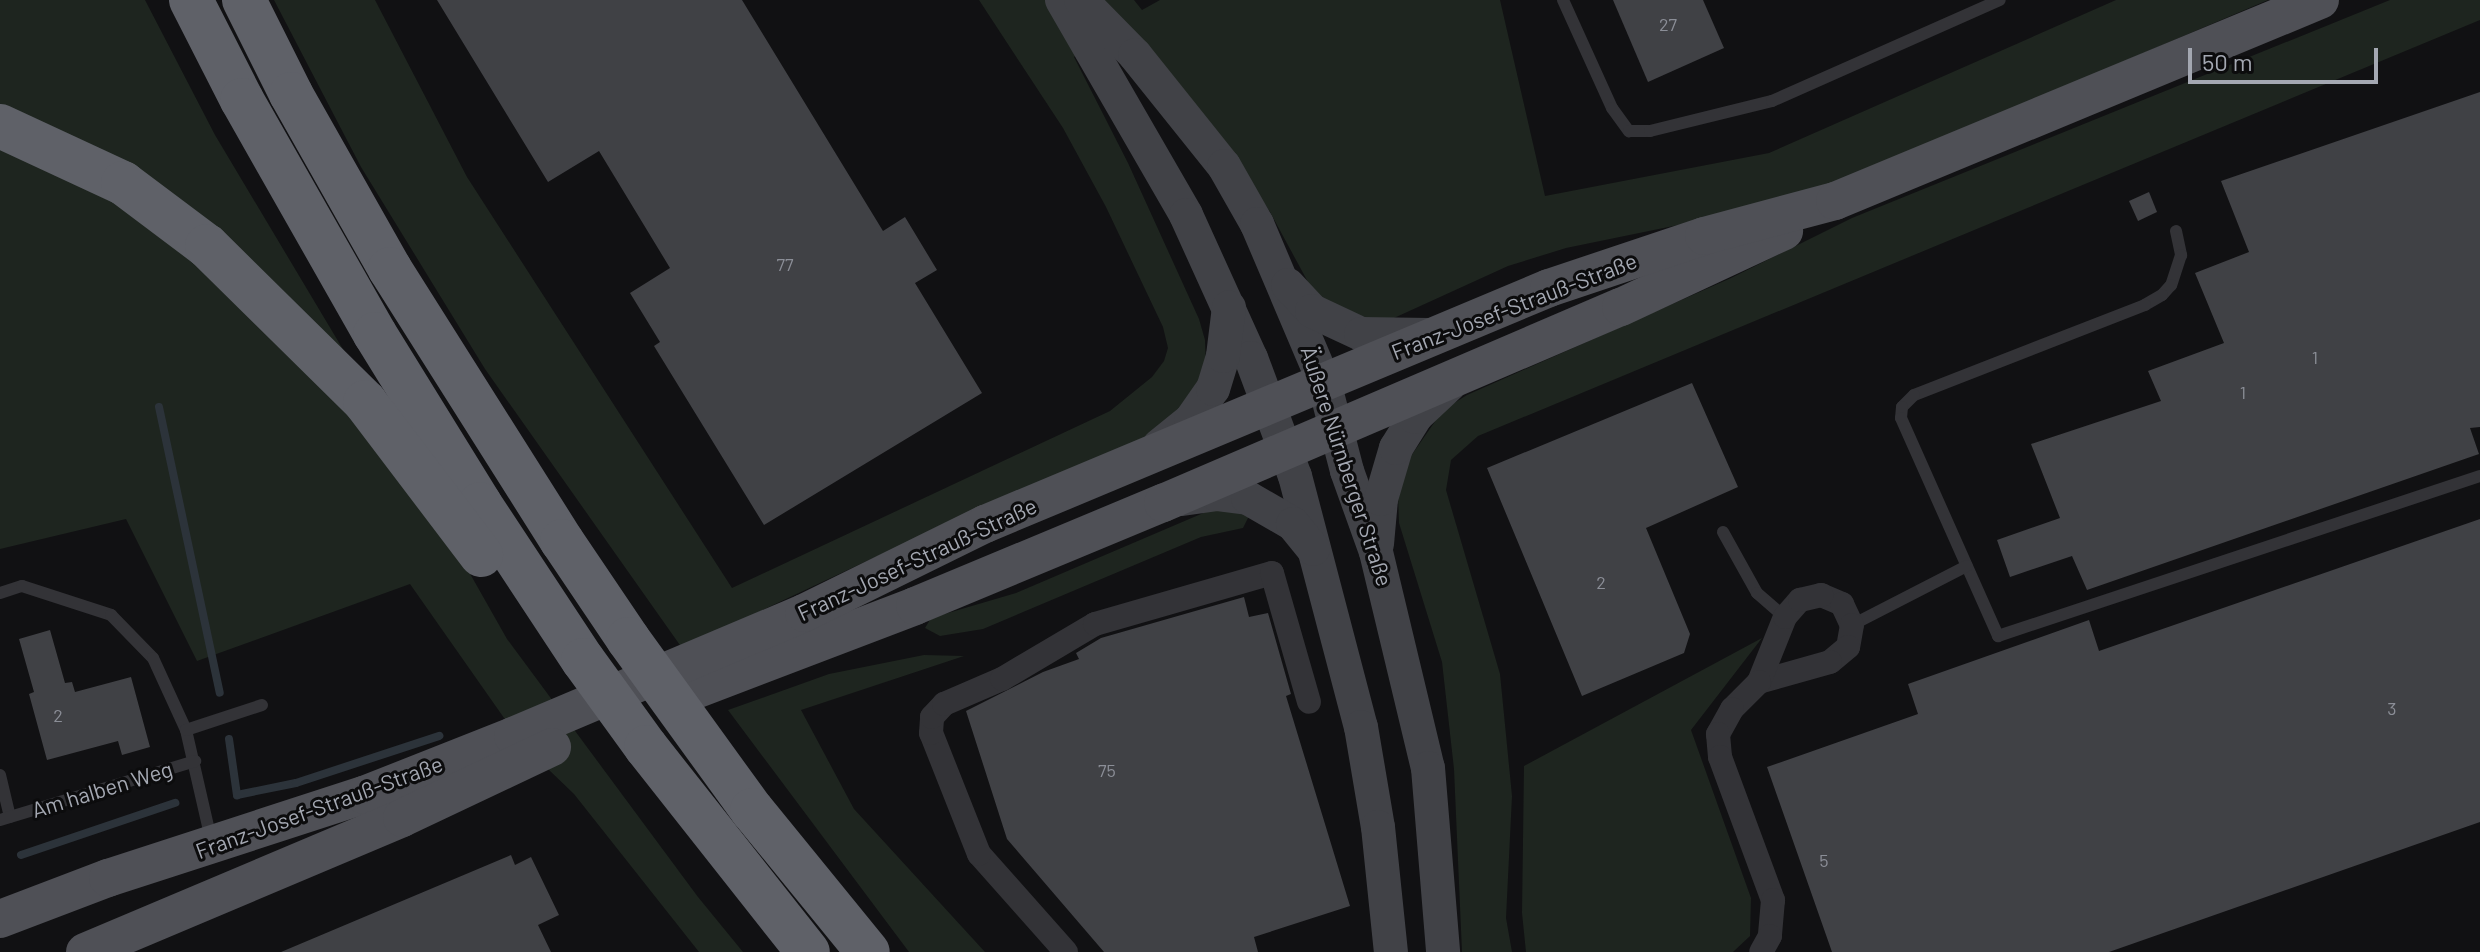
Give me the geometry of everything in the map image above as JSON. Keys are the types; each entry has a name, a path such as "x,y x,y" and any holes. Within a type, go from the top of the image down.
{"highway":[{"path":"191,0 242,100 375,334 480,504 583,660 646,747 808,952"},
{"path":"244,0 291,94 390,269 628,639 752,810 868,952"},
{"path":"0,126 123,183 207,246 365,402 549,646 583,660"}],"main road":[{"path":"1062,0 1186,215 1229,307 1286,451 1318,556 1361,727 1378,827 1391,952"},
{"name":"Äußere Nürnberger Straße","path":"1081,0 1171,96 1224,166 1281,278 1324,382 1347,471 1376,552 1428,768 1443,952"},
{"name":"Franz-Josef-Strauß-Straße","path":"0,919 108,878 364,795 690,663 804,613 985,524 1439,334 1625,261 1835,201 2320,0"},
{"name":"Franz-Josef-Strauß-Straße","path":"85,952 402,818 524,759 709,683 915,606 1459,377 1763,244 1835,201"},
{"path":"1281,278 1312,311 1361,334 1394,337 1439,334"},
{"path":"1144,457 1191,420 1213,389 1223,356 1229,307"},
{"path":"1376,552 1381,499 1396,448 1415,417 1459,377"},
{"path":"1163,503 1216,494 1248,498 1293,524 1318,556"},
{"path":"174,913 199,893 213,874 213,846"}],"street":[{"path":"1066,952 979,854 931,733 932,717 944,704 1002,679 1095,624 1272,573 1309,702"},
{"path":"1759,682 1830,662 1848,647 1852,625 1842,604 1821,595 1800,600 1785,617 1759,682 1732,709 1718,734 1720,757 1773,900 1770,936 1761,952"}],"lane":[{"path":"1563,0 1612,108 1629,131 1650,131 1772,101 2000,0"},
{"path":"2176,231 2181,255 2171,285 2162,295 2145,305 1914,395 1902,407 1901,418 1998,636 2480,476"},
{"path":"1723,532 1757,593 1785,617"},
{"path":"1852,625 1967,566"},
{"name":"Am halben Weg","path":"0,593 22,586 111,615 153,658 186,730 213,846"},
{"path":"186,730 262,705"},
{"name":"Am halben Weg","path":"0,775 5,818 195,761"}],"shaded area":[{"path":"0,0 145,0 215,135 344,351 507,639 698,897 743,952 699,952 574,794 523,745 410,584 197,661 126,519 0,549"},
{"path":"274,0 375,0 467,177 732,588 1110,411 1152,377 1164,361 1168,348 1163,327 1106,207 1063,128 979,0 1134,0 1142,10 1160,0 1500,0 1545,196 1769,153 2116,0 2268,0 1838,183 1727,215 1566,248 1508,266 1394,318 1371,319 1342,310 1315,295 1270,212 1222,141 1122,23 1074,57 1128,163 1199,319 1205,340 1206,367 1195,394 1156,435 871,559 682,648 485,369 361,167"},
{"path":"2390,0 2480,0 2480,20 1478,436 1451,460 1446,490 1500,674 1512,796 1506,918 1512,952 1462,952 1454,769 1442,662 1399,523 1398,495 1404,466 1443,410 1467,395 1731,278 1852,218"},
{"path":"1227,508 1251,512 1243,528 1201,537 983,629 940,636 925,628 931,618 1016,593 1208,511"},
{"path":"1762,638 1691,730 1751,898 1750,936 1733,952 1526,952 1522,913 1524,766"},
{"path":"924,655 964,656 801,710 854,809 985,952 909,952 728,710 829,674"}],"building":[{"path":"437,0 742,0 883,231 905,217 937,270 915,283 982,393 764,525 654,346 660,342 630,293 670,268 599,151 548,182"},
{"path":"1613,0 1703,0 1724,48 1648,82"},
{"path":"2480,92 2480,427 2470,428 2479,454 2087,590 2072,556 2010,577 1997,540 2060,518 2031,444 2161,401 2148,371 2224,343 2195,273 2249,252 2221,181"},
{"path":"2149,192 2157,212 2138,221 2129,201"},
{"path":"1692,383 1738,487 1646,528 1690,634 1684,653 1582,696 1487,468"},
{"path":"2480,519 2480,822 2109,952 1832,952 1767,767 1918,714 1908,684 2089,620 2099,651"},
{"path":"1244,597 1249,617 1268,613 1291,694 1286,696 1350,906 1254,937 1258,952 1104,952 1007,839 966,711 1043,672 1079,659 1076,653 1101,638"},
{"path":"50,630 65,683 72,682 75,692 131,677 150,747 122,755 118,741 47,760 29,694 34,692 19,639"},
{"path":"511,855 515,865 531,857 559,915 538,925 551,952 281,952"}],"waterway":[{"path":"159,407 220,693"},
{"path":"229,739 237,795 296,783 439,736"},
{"path":"21,855 175,803"}]}
